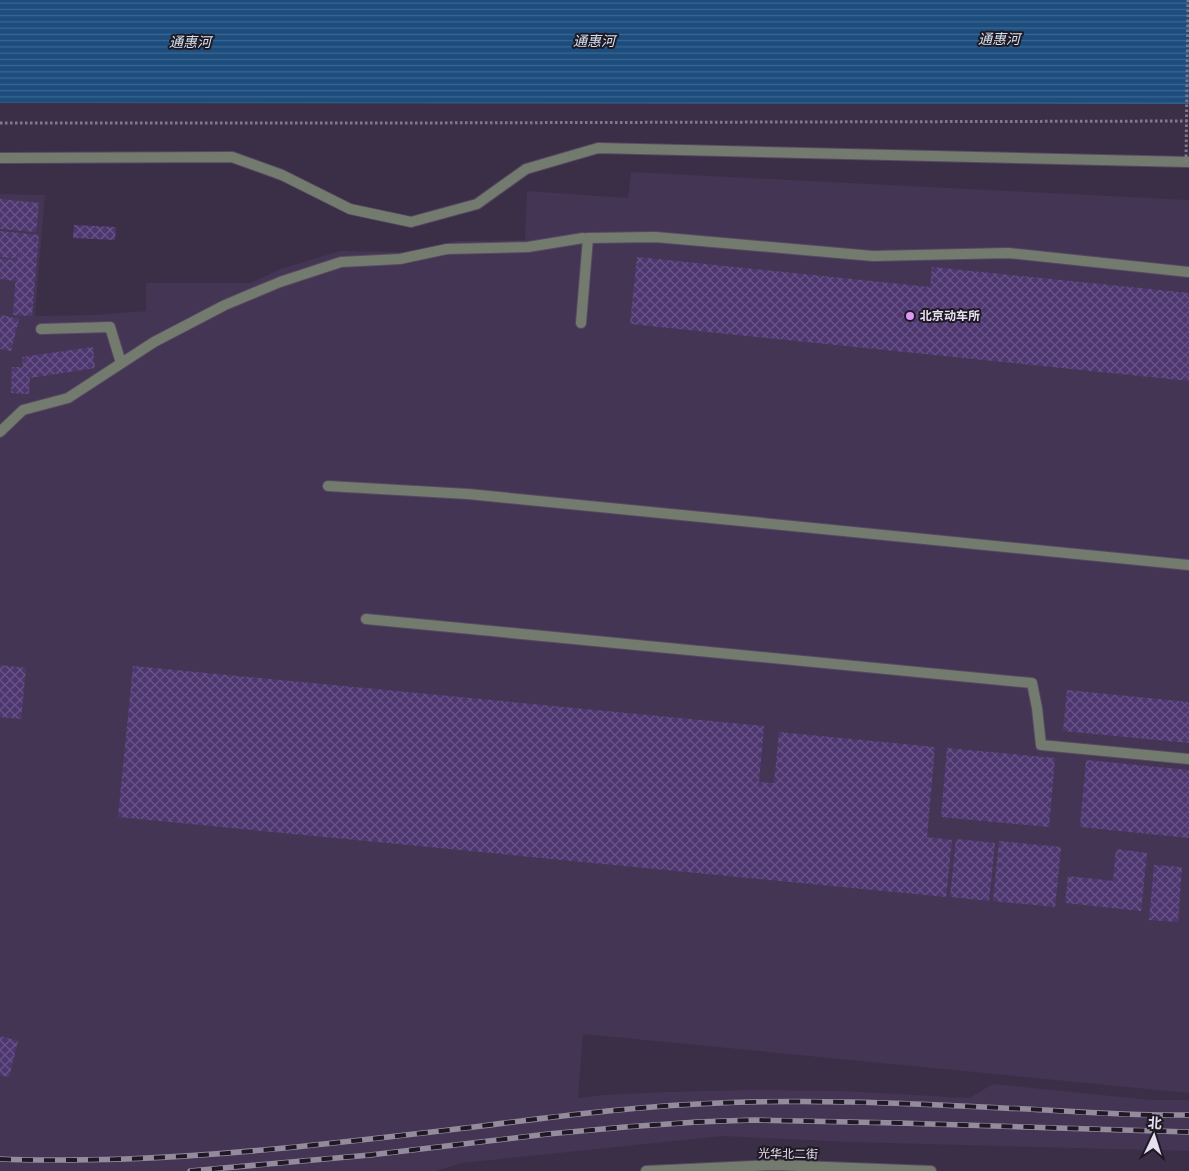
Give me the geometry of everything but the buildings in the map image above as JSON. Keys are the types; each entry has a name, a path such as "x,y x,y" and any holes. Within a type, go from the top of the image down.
{"street":[{"path":"0,158 232,157 282,175 350,209 411,222 477,204 526,168 598,148 1187,162"},
{"path":"581,323 588,238 655,237 873,256 1008,253 1189,272"},
{"path":"0,432 23,410 68,398 154,342 226,305 280,282 340,262 400,259 447,249 528,247 583,238"},
{"path":"41,329 110,328 121,364"},
{"path":"328,486 468,494 1189,565"},
{"path":"366,619 1032,683 1041,745 1189,759"},
{"name":"光华北二街","path":"646,1171 774,1165 931,1171"}],"path":[{"path":"1187,162 1188,0"},
{"path":"0,122 1189,121"}],"shaded area":[{"path":"631,172 1189,200 1189,1093 583,1034 578,1098 665,1092 751,1090 841,1091 969,1098 993,1084 1151,1100 1189,1100 1189,1151 850,1142 722,1136 462,1163 436,1171 0,1171 0,194 45,195 35,316 93,315 146,311 146,283 250,283 281,269 340,251 402,252 456,241 525,240 527,191 628,198"}],"water":[{"name":"通惠河","path":"0,0 1189,0 1189,104 0,103"}],"railway":[{"path":"0,1159 110,1159 253,1151 611,1111 739,1102 863,1102 1189,1115"},
{"path":"190,1171 370,1155 548,1134 697,1122 754,1120 1189,1132"}],"place":[{"name":"北京动车所","path":"910,316"}]}
